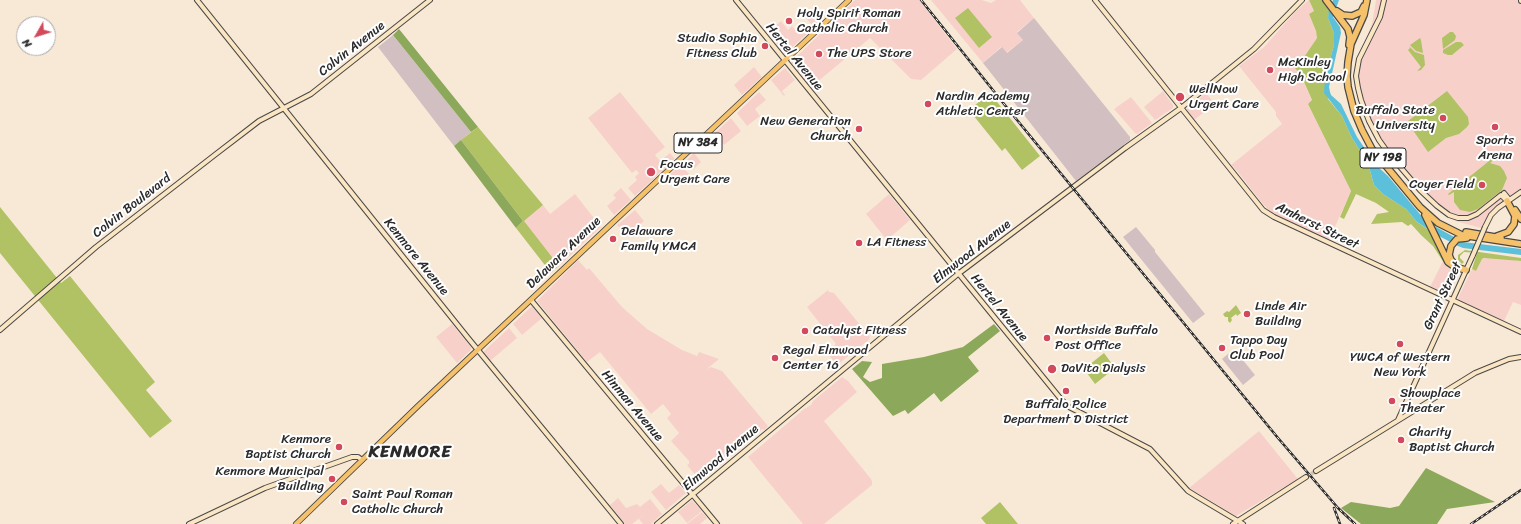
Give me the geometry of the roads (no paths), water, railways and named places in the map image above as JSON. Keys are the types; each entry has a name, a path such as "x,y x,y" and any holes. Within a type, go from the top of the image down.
{"highway":[{"path":"1338,13 1345,16 1357,14 1363,8 1367,0"},
{"name":"NY 198","path":"1367,0 1366,8 1351,44 1347,70 1348,87 1354,111 1362,130 1378,157 1420,207 1438,224 1457,233 1474,238 1521,244"},
{"name":"NY 198","path":"1371,0 1366,18 1354,47 1350,71 1355,103 1368,135 1388,165 1431,214 1455,229 1467,233 1521,240"},
{"path":"1328,1 1338,13 1349,33 1349,55"},
{"path":"1494,237 1505,234 1514,226 1515,216 1507,201"},
{"path":"1507,201 1521,219"},
{"path":"1420,207 1430,222 1448,262 1455,267 1466,270"},
{"path":"1466,270 1455,264 1451,260 1449,253 1452,244 1460,238 1474,238"}],"main road":[{"name":"Delaware Avenue","path":"296,524 849,0"}],"street":[{"name":"Kenmore Avenue","path":"197,0 478,350 621,524"},
{"name":"Colvin Avenue","path":"284,108 311,94 430,0"},
{"name":"Hertel Avenue","path":"736,0 1064,403 1079,413 1150,449 1188,491 1243,524"},
{"name":"Amherst Street","path":"1095,0 1263,210 1274,217 1521,332"},
{"name":"Elmwood Avenue","path":"658,524 958,274 1181,108 1254,49 1302,0"},
{"path":"1384,0 1380,17 1359,59 1356,76 1358,88 1369,121 1379,140 1420,190 1449,215 1458,218 1470,218 1503,194 1507,201"},
{"name":"Colvin Boulevard","path":"0,330 125,224 259,121 284,108"},
{"name":"Grant Street","path":"1398,420 1485,227 1494,212 1521,192"},
{"name":"Hinman Avenue","path":"531,300 717,524"},
{"path":"1316,471 1475,373 1509,359 1521,357"},
{"path":"189,524 264,488 352,458 358,457 362,460"},
{"path":"1232,524 1306,477"}],"water":[{"path":"1333,0 1339,0 1333,17 1340,27 1341,33 1329,87 1330,92 1331,95 1341,104 1357,137 1377,166 1388,176 1424,219 1436,227 1463,242 1521,249 1521,255 1463,248 1458,246 1417,222 1406,209 1383,194 1374,185 1368,163 1352,138 1342,116 1324,93 1325,77 1334,45 1334,33 1328,18 1329,9"}],"tunnel":[{"path":"1306,477 1316,471"}],"railway":[{"path":"921,0 1008,109 1278,438 1338,508 1355,524"},
{"path":"1471,524 1521,490"},
{"path":"1334,508 1340,524"}],"place":[{"name":"Holy Spirit Roman Catholic Church","path":"789,21"},
{"name":"Studio Sophia Fitness Club","path":"765,46"},
{"name":"The UPS Store","path":"819,54"},
{"name":"McKinley High School","path":"1270,70"},
{"name":"WellNow Urgent Care","path":"1180,97"},
{"name":"Nardin Academy Athletic Center","path":"928,104"},
{"name":"Buffalo State University","path":"1443,118"},
{"name":"Sports Arena","path":"1495,127"},
{"name":"New Generation Church","path":"859,129"},
{"name":"Focus Urgent Care","path":"651,172"},
{"name":"Coyer Field","path":"1482,185"},
{"name":"Delaware Family YMCA","path":"613,239"},
{"name":"LA Fitness","path":"859,243"},
{"name":"Linde Air Building","path":"1247,314"},
{"name":"Catalyst Fitness","path":"805,331"},
{"name":"Northside Buffalo Post Office","path":"1047,338"},
{"name":"YWCA of Western New York","path":"1400,344"},
{"name":"Tappo Day Club Pool","path":"1222,348"},
{"name":"Regal Elmwood Center 16","path":"775,358"},
{"name":"DaVita Dialysis","path":"1052,369"},
{"name":"Buffalo Police Department D District","path":"1066,391"},
{"name":"Showplace Theater","path":"1392,401"},
{"name":"Charity Baptist Church","path":"1401,440"},
{"name":"Kenmore Baptist Church","path":"339,447"},
{"name":"Kenmore Municipal Building","path":"332,479"},
{"name":"Saint Paul Roman Catholic Church","path":"344,502"}],"district":[{"name":"KENMORE","path":"410,453"}]}
